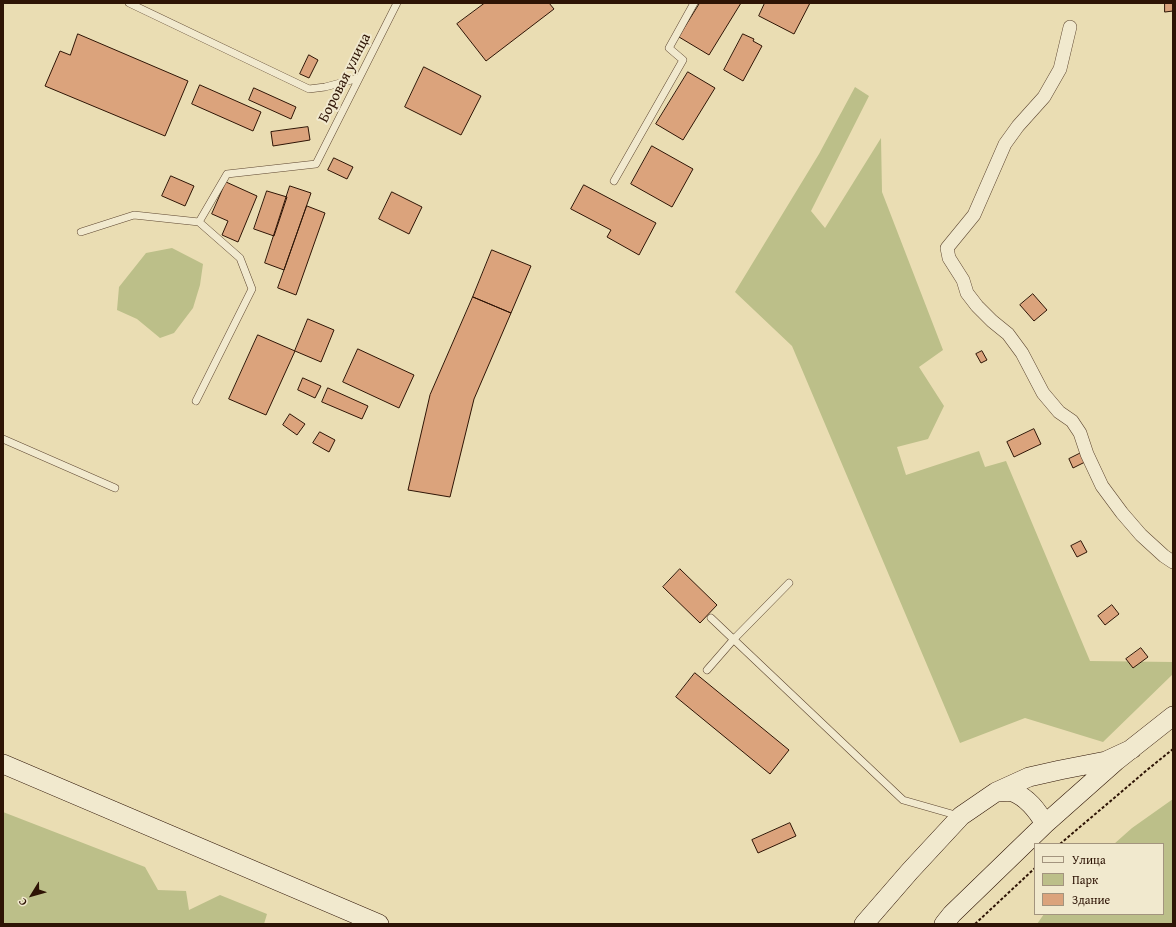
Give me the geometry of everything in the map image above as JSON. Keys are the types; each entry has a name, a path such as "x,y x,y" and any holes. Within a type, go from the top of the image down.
{"street":[{"path":"1070,27 1060,69 1044,97 1018,126 1005,144 974,215 947,248 949,258 963,280 967,293 992,321 1008,334 1022,353 1043,393 1059,412 1072,421 1080,433 1102,486 1141,535 1164,556 1173,562"},
{"path":"944,924 952,914 1045,824 1116,761 1132,750 1173,716"},
{"path":"864,924 910,871 962,816 996,792 1029,777 1106,761 1132,750"},
{"path":"3,764 379,924"},
{"path":"996,792 1012,792 1026,800 1038,811 1045,824"}],"lane":[{"path":"129,3 309,89 325,87 360,78"},
{"name":"Боровая улица","path":"198,222 227,174 316,164 397,3"},
{"path":"614,181 683,60 669,48 694,3"},
{"path":"81,232 134,215 198,222 240,258 252,289 196,401"},
{"path":"3,439 115,488"},
{"path":"707,670 789,583"},
{"path":"711,618 903,800 962,816"}],"path":[{"path":"1061,843 1173,749"},
{"path":"975,924 1034,869"}],"green space":[{"path":"855,87 869,96 811,211 825,228 881,138 882,192 943,350 919,367 944,406 928,439 897,447 906,475 979,451 985,467 1006,461 1090,661 1173,662 1173,674 1103,742 1025,718 960,743 792,346 735,292 819,154"},
{"path":"172,248 203,264 200,285 193,308 174,333 160,338 137,319 117,310 119,287 146,253"},
{"path":"1173,799 1173,924 1037,924 1043,915 1164,915 1164,843 1115,843 1132,828"},
{"path":"3,812 145,867 158,890 186,891 189,910 220,895 267,914 264,924 3,924"}],"building":[{"path":"485,3 549,3 554,9 486,61 457,24"},
{"path":"700,3 741,3 709,55 679,37"},
{"path":"765,3 810,3 794,34 759,16"},
{"path":"1165,3 1173,3 1173,11 1165,12"},
{"path":"78,34 188,81 165,136 45,86 60,51 70,55"},
{"path":"743,34 754,39 753,41 762,46 743,81 724,70"},
{"path":"309,55 318,60 309,78 300,74"},
{"path":"424,67 481,96 461,135 405,107"},
{"path":"688,72 715,88 683,140 656,124"},
{"path":"200,85 261,112 253,131 192,104"},
{"path":"254,88 296,107 291,119 249,100"},
{"path":"308,127 310,140 273,146 271,132"},
{"path":"652,146 693,169 672,207 631,184"},
{"path":"334,158 353,167 347,179 328,170"},
{"path":"171,176 194,186 185,206 162,196"},
{"path":"226,182 257,196 238,242 222,235 228,221 212,214"},
{"path":"584,185 656,223 639,255 607,237 611,230 571,209"},
{"path":"290,186 311,193 284,270 265,263"},
{"path":"267,191 287,197 274,236 254,229"},
{"path":"392,192 422,207 409,234 379,219"},
{"path":"307,206 325,213 296,295 278,288"},
{"path":"492,250 531,266 511,313 473,297"},
{"path":"1033,294 1047,310 1034,321 1020,305"},
{"path":"473,297 511,313 474,399 450,497 408,490 430,395"},
{"path":"308,319 334,330 321,362 295,351"},
{"path":"258,335 295,351 266,415 229,399"},
{"path":"358,349 414,375 399,408 343,382"},
{"path":"982,351 987,360 981,363 976,354"},
{"path":"303,378 321,386 315,398 298,390"},
{"path":"328,388 368,406 362,419 322,402"},
{"path":"290,414 305,424 297,435 283,425"},
{"path":"1034,429 1041,444 1014,457 1007,442"},
{"path":"320,432 335,440 329,452 313,443"},
{"path":"1081,453 1085,462 1073,468 1069,459"},
{"path":"1081,541 1087,552 1077,557 1071,546"},
{"path":"680,569 717,605 700,623 663,587"},
{"path":"1112,605 1119,614 1105,625 1098,616"},
{"path":"1141,648 1148,657 1133,668 1126,659"},
{"path":"695,673 789,750 770,774 676,697"},
{"path":"790,823 796,836 758,853 752,840"}]}
